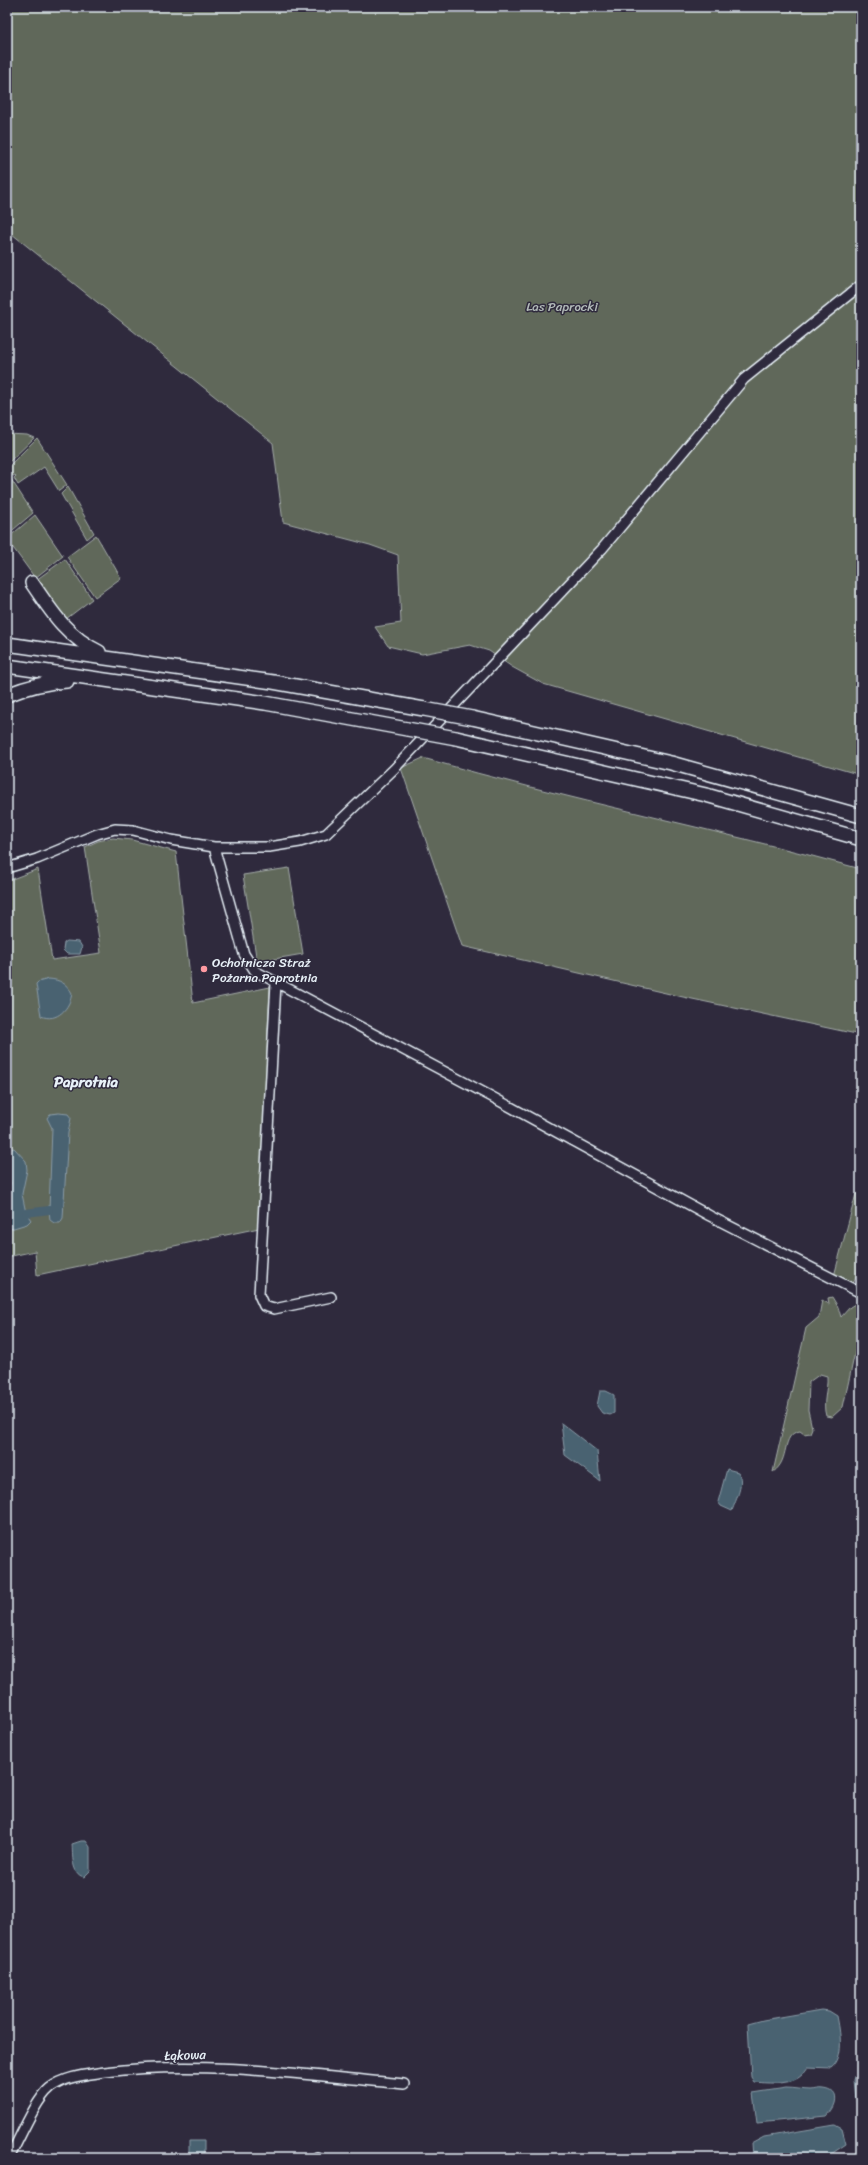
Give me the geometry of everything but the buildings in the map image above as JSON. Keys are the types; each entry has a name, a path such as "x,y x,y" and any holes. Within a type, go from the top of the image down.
{"highway":[{"path":"32,583 66,629 83,644 110,658"},
{"path":"7,644 314,688 472,718 671,763 861,816"},
{"path":"7,666 272,704 407,728 684,790 776,814 861,840"},
{"path":"7,695 34,685 50,682 114,681"}],"street":[{"path":"7,868 37,859 97,834 115,829 133,830 170,840 214,847 263,847 292,843 318,838 332,830 394,769 602,549 744,379 861,286"},
{"path":"214,847 244,954 255,971 494,1098 710,1216 861,1294"},
{"path":"276,983 259,1295 264,1306 274,1309 332,1297"},
{"name":"Łąkowa","path":"9,2158 38,2104 49,2088 64,2080 83,2075 133,2069 204,2066 404,2084"}],"green space":[{"name":"Las Paprocki","path":"7,7 861,7 861,775 543,684 512,667 489,651 470,645 422,654 388,646 375,627 401,623 398,555 370,545 283,522 273,443 7,230"},
{"path":"7,434 27,435 34,438 7,464"},
{"path":"37,438 67,485 59,491 44,467 18,485 14,478 16,476 13,476 7,468"},
{"path":"7,473 33,513 7,535"},
{"path":"68,487 94,533 87,539 61,494"},
{"path":"35,515 63,556 35,578 11,545 9,537"},
{"path":"96,535 121,578 95,597 67,557"},
{"path":"65,559 92,599 66,619 36,580"},
{"path":"423,758 532,787 806,854 861,869 861,1035 683,997 462,946 401,768"},
{"path":"113,838 132,840 176,852 193,1003 270,987 259,1228 37,1275 35,1251 7,1257 7,881 38,869 52,960 101,953 85,847 98,841"},
{"path":"289,868 303,954 257,962 243,875"},
{"path":"856,1194 861,1195 861,1260 853,1285 834,1276"},
{"path":"832,1297 838,1307 841,1317 850,1307 855,1304 861,1308 861,1325 843,1407 832,1417 826,1416 825,1401 827,1376 820,1374 809,1382 808,1410 812,1428 810,1433 804,1434 800,1431 794,1433 790,1437 787,1442 782,1461 779,1467 773,1472 806,1328 819,1317 822,1300 829,1304 828,1298"}],"water":[{"path":"67,941 79,942 82,947 80,954 67,954 63,950 64,943"},
{"path":"49,979 62,983 72,993 69,1004 62,1013 57,1016 47,1018 41,1016 36,984"},
{"path":"50,1114 68,1114 71,1118 68,1133 63,1218 60,1223 54,1223 50,1220 49,1210 52,1128 47,1118"},
{"path":"14,1148 26,1161 27,1170 22,1194 26,1213 31,1220 27,1224 7,1230 7,1193 11,1183 7,1173 7,1151"},
{"path":"600,1391 606,1391 614,1395 614,1413 610,1415 602,1413 597,1406"},
{"path":"561,1423 597,1451 600,1481 565,1455"},
{"path":"727,1469 738,1472 741,1481 732,1511 721,1506 718,1502"},
{"path":"86,1841 90,1847 90,1871 84,1877 77,1872 73,1858 72,1844"},
{"path":"821,2010 829,2011 837,2016 840,2051 835,2064 831,2068 808,2067 799,2077 788,2082 754,2082 751,2077 748,2024"},
{"path":"858,2067 861,2067 861,2122 858,2118 854,2080"},
{"path":"786,2088 830,2090 835,2096 835,2104 827,2116 757,2123 753,2093"},
{"path":"835,2125 842,2129 846,2144 825,2158 752,2158 751,2144 764,2137"},
{"path":"189,2141 204,2141 204,2158 189,2158"}],"waterway":[{"path":"26,1213 49,1210"}],"place":[{"name":"Ochotnicza Straż Pożarna Paprotnia","path":"204,969"}],"district":[{"name":"Paprotnia","path":"86,1082"}]}
